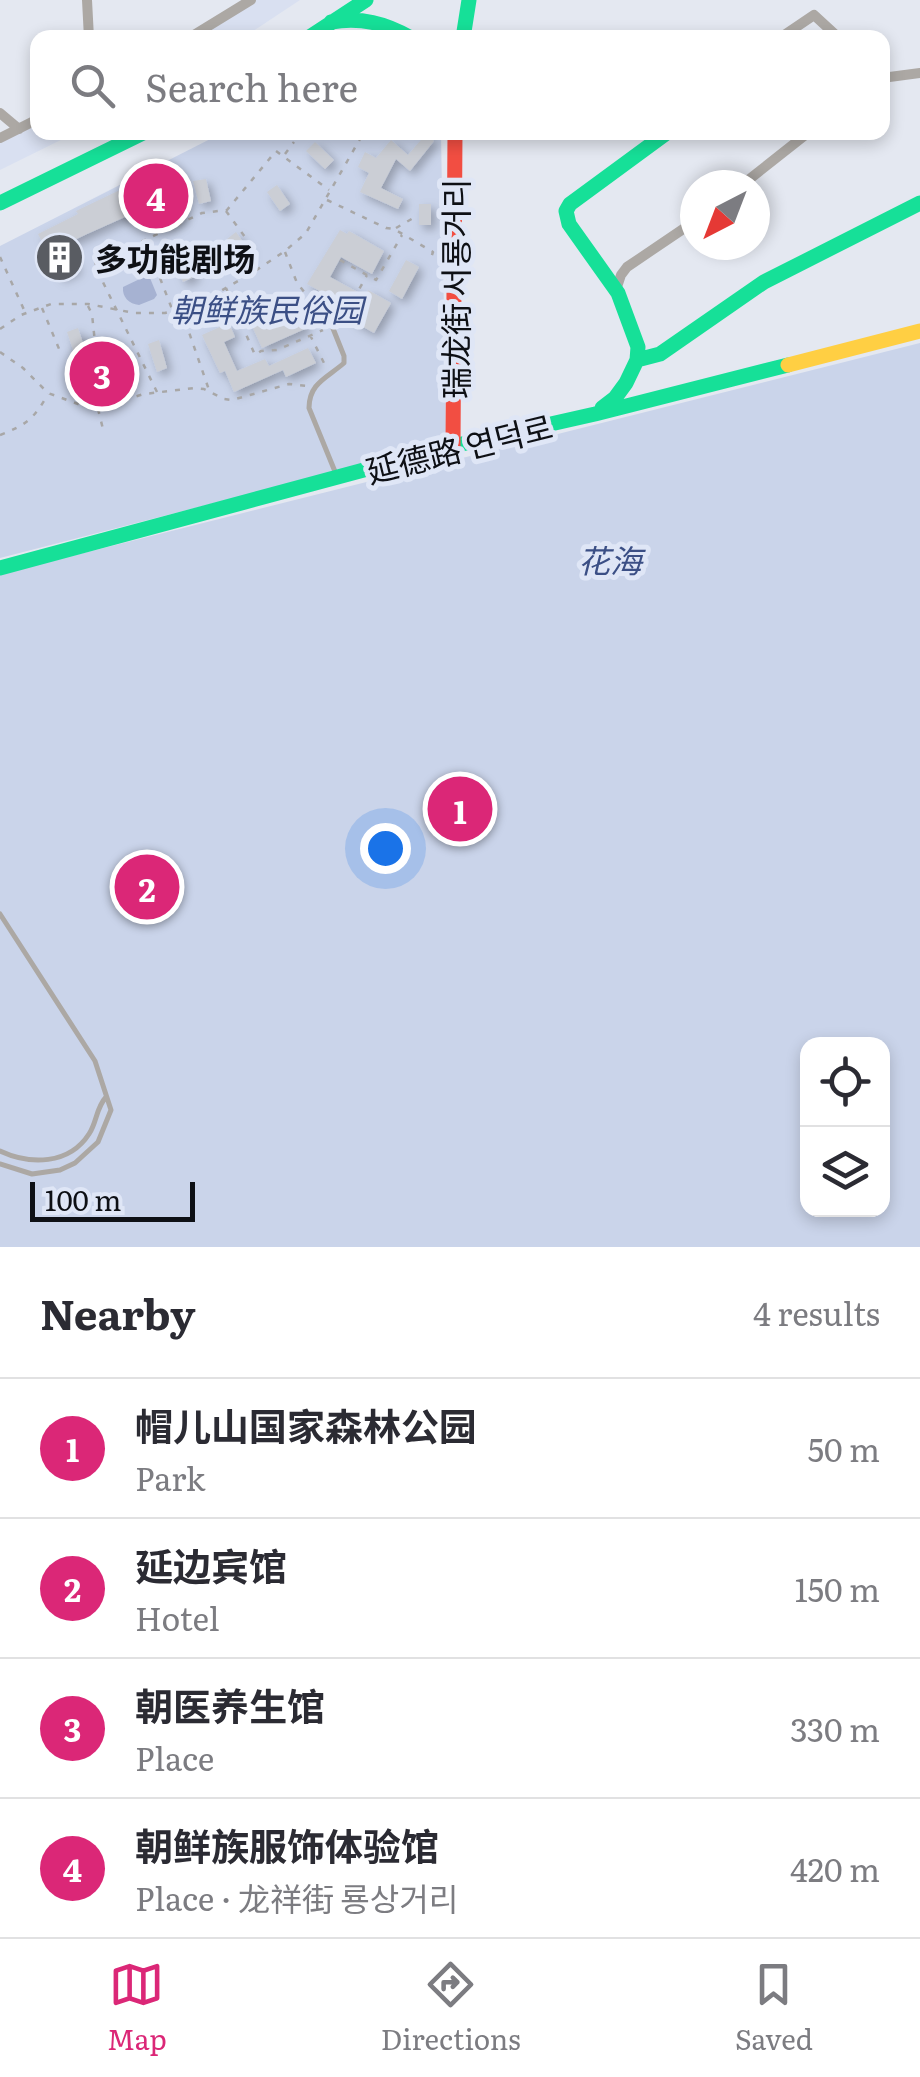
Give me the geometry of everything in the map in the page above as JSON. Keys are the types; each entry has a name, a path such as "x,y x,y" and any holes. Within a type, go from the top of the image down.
{"street":[{"path":"87,0 89,30"},
{"path":"320,30 366,0"},
{"path":"463,30 469,0"},
{"path":"201,30 246,1"},
{"path":"792,30 814,15 830,30"},
{"path":"331,22 352,18 394,30"},
{"path":"890,77 920,73"},
{"path":"0,113 18,129"},
{"path":"0,138 30,124"},
{"path":"0,203 126,140"},
{"name":"瑞龙街 서룡거리","path":"453,446 455,140"},
{"path":"595,414 626,383 637,360 636,338 616,291 566,217 567,206 657,140"},
{"path":"761,170 799,140"},
{"path":"637,360 660,354 764,282 920,202"},
{"path":"616,291 628,268 680,232"},
{"name":"延德路 연덕로","path":"0,568 453,446 920,331"}],"lane":[{"path":"332,326 344,363 313,388 309,408 337,477"},
{"path":"0,914 94,1061 110,1110 98,1142 75,1163 47,1174 32,1174 0,1164"},
{"path":"0,1151 27,1161 59,1157 89,1134 99,1105 106,1097"}],"path":[{"path":"0,329 42,307 68,303 117,312 173,311 226,288 285,252 306,233 359,140"},
{"path":"284,156 294,142"},
{"path":"157,392 94,264 202,213 225,210 276,151 330,191"},
{"path":"326,199 403,234 433,252 430,261"},
{"path":"225,210 250,244"},
{"path":"394,229 415,218"},
{"path":"340,260 376,280 403,234"},
{"path":"146,240 173,311"},
{"path":"285,252 296,283 332,326"},
{"path":"0,257 26,314"},
{"path":"226,288 255,355 277,350 332,326 367,276"},
{"path":"88,304 95,343"},
{"path":"42,307 62,356"},
{"path":"181,309 209,392"},
{"path":"310,335 329,373"},
{"path":"0,352 48,393 97,408 157,392 195,388 232,400 289,384 313,388"},
{"path":"0,435 28,422 48,393"},
{"path":"97,408 104,433"}],"shaded area":[{"path":"252,0 300,0 255,30 204,30"},
{"path":"30,124 30,140 61,140 0,170 0,139"},
{"path":"146,276 157,295 139,305 132,303 125,297 123,287"}],"green space":[{"name":"朝鲜族民俗园","path":"208,140 441,140 446,437 440,445 0,558 0,246"},
{"name":"花海","path":"920,343 920,1247 0,1247 0,574"}],"building":[{"path":"391,140 408,155 421,140 434,141 410,171 396,159 381,188 403,199 398,209 360,192 369,173 358,167 365,152 376,158"},
{"path":"315,142 334,160 325,169 306,151"},
{"path":"164,173 184,218 165,227 154,204 66,244 78,269 60,278 38,234 78,214 76,211"},
{"path":"206,179 211,201 199,204 193,181"},
{"path":"277,185 290,204 280,211 267,192"},
{"path":"419,204 431,204 431,225 419,225"},
{"path":"340,230 384,251 372,274 341,257 330,277 365,296 368,290 391,303 374,333 351,320 356,311 307,284"},
{"path":"236,232 250,252 240,258 227,239"},
{"path":"186,252 196,276 183,282 173,257"},
{"path":"406,260 419,267 402,299 389,291"},
{"path":"292,295 307,328 262,348 247,315"},
{"path":"229,323 235,337 224,342 237,371 265,359 269,366 308,348 316,363 286,377 283,370 234,392 202,335"},
{"path":"78,328 85,349 74,353 67,332"},
{"path":"159,340 167,368 157,372 148,344"},
{"path":"97,361 115,378 107,386 89,369"}],"traffic: fast":[{"path":"320,30 366,0"},
{"path":"464,30 469,0"},
{"path":"331,22 372,22 396,30"},
{"path":"0,203 129,140"},
{"path":"602,408 626,383 637,360 638,347 618,293 569,224 566,211 570,204 657,140"},
{"path":"637,360 660,354 764,282 920,203"},
{"path":"0,568 453,446 788,365"}],"traffic: slow":[{"path":"788,365 920,331"}],"traffic: jam":[{"path":"453,446 455,140"}],"place":[{"name":"朝鲜族服饰体验馆","path":"156,196"},
{"name":"多功能剧场","path":"60,257"},
{"name":"朝医养生馆","path":"102,374"},
{"name":"帽儿山国家森林公园","path":"460,809"},
{"name":"延边宾馆","path":"147,887"}]}
